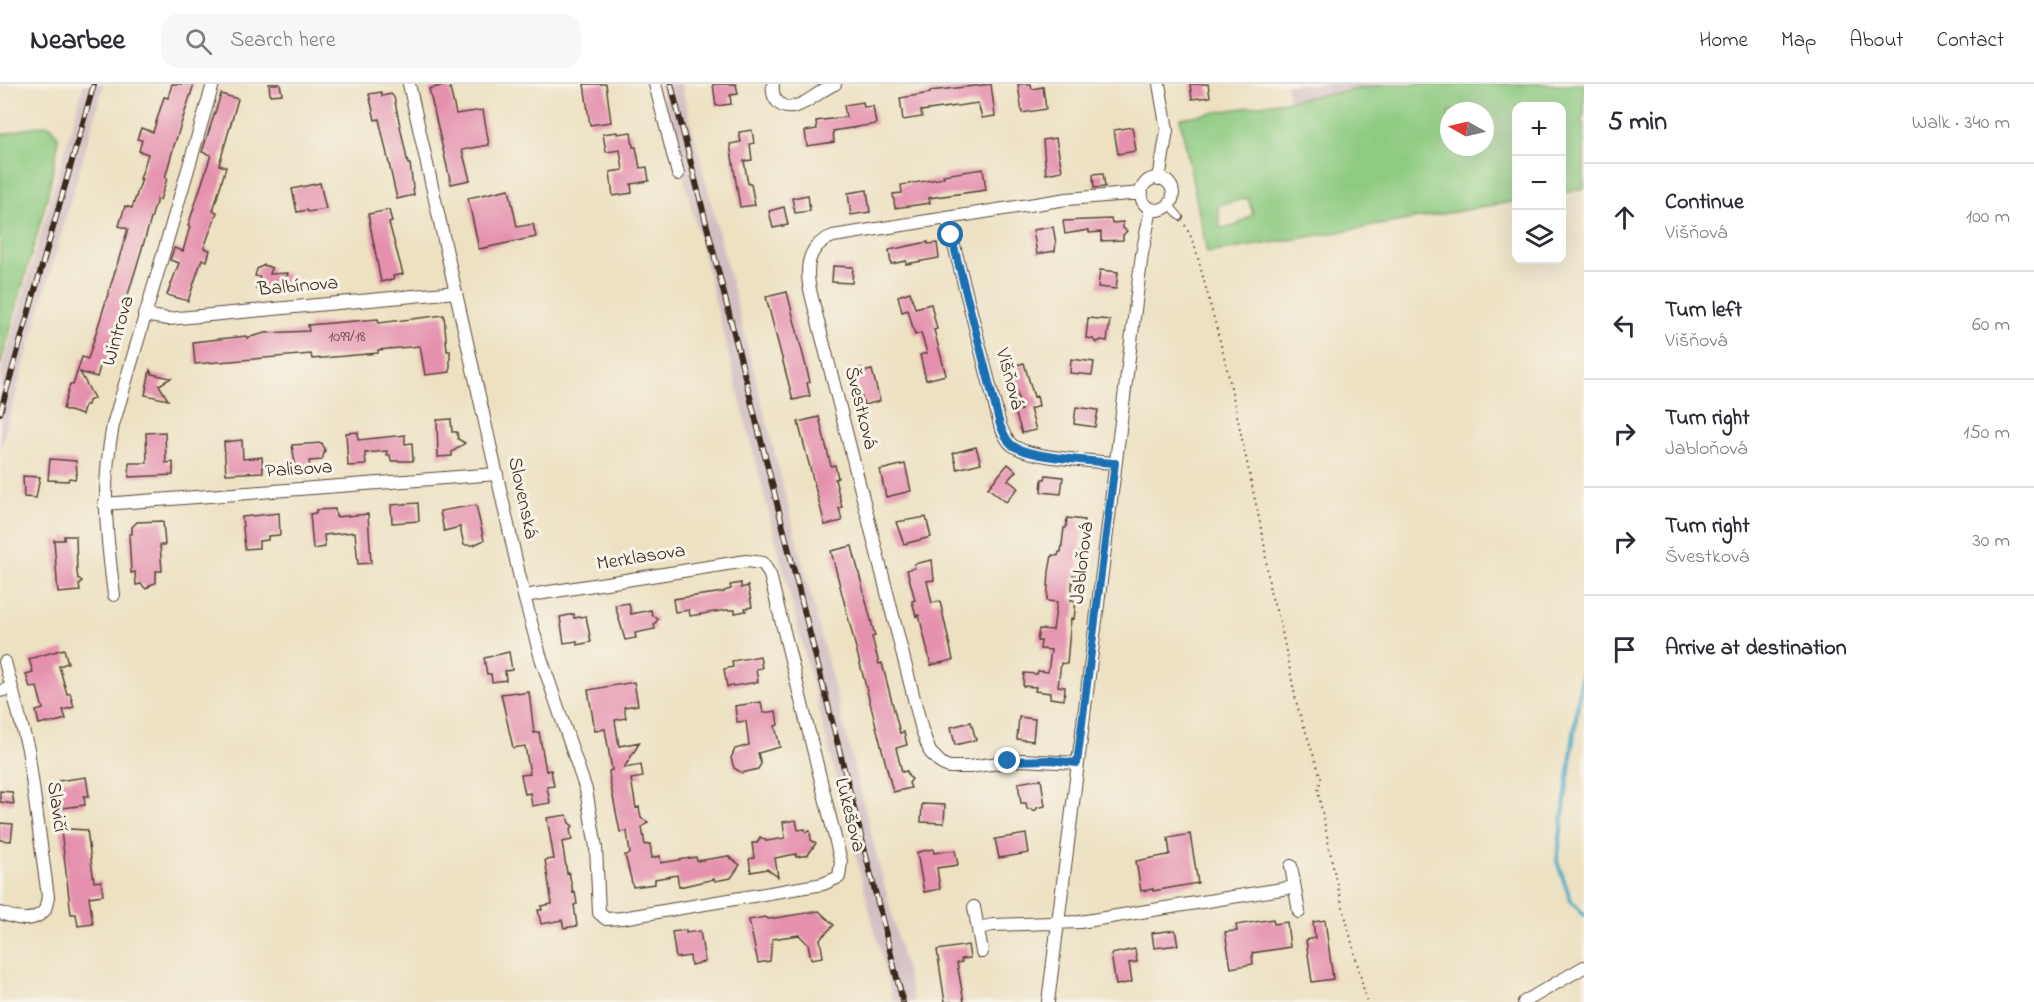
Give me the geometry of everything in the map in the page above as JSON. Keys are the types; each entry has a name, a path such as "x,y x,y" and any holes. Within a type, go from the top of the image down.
{"street":[{"name":"Wintrova","path":"114,595 104,504 105,478 113,425 213,84"},
{"name":"Slovenská","path":"409,84 524,596 540,655 585,790 596,847 598,907 602,916"},
{"path":"655,84 678,174"},
{"path":"773,84 773,95 776,101 786,107 797,106 836,84"},
{"path":"1159,84 1167,130 1159,179"},
{"path":"1159,179 1168,183 1172,188 1173,197 1169,204 1161,209 1151,209 1144,202 1142,193 1147,183 1159,179"},
{"name":"Švestková","path":"1077,763 1021,760 959,768 942,764 930,752 922,730 807,275 809,259 818,244 827,239 1081,197 1142,193"},
{"name":"Jabloňová","path":"1048,1002 1142,254 1151,209"},
{"name":"Višňová","path":"947,218 1006,438 1015,447 1031,453 1115,463"},
{"name":"Balbínova","path":"144,315 168,319 456,292"},
{"name":"Palisova","path":"104,504 497,474"},
{"name":"Merklasova","path":"524,596 746,561 763,563"},
{"name":"Lukešova","path":"602,916 606,919 622,918 823,885 839,877 841,862 770,575 763,563"},
{"name":"Slavičí","path":"0,912 22,920 29,920 45,910 48,897 28,749 6,689 5,662"},
{"path":"1291,866 1299,912"},
{"path":"978,928 993,925 1080,922 1294,887"},
{"path":"974,907 982,952"},
{"path":"1524,1002 1584,967"}],"lane":[{"path":"1169,204 1180,218"}],"path":[{"path":"1180,218 1194,243 1226,364 1264,542 1270,592 1280,622 1297,705 1321,777 1318,791 1335,876 1367,1002"}],"shaded area":[{"path":"84,84 104,84 0,450 0,376"},
{"path":"660,84 681,84 914,1002 893,1002"},
{"path":"1286,84 1390,84 1289,100"}],"green space":[{"path":"1390,84 1584,84 1584,116 1580,122 1584,124 1584,189 1566,192 1566,102 1512,102 1512,202 1207,253 1180,118","holes":["1248,198 1253,214 1235,226 1220,228 1218,205"]},
{"path":"42,125 51,126 58,137 57,149 47,198 0,366 0,135"}],"building":[{"path":"172,84 194,84 173,149 165,178 167,179 160,200 157,199 107,364 101,363 97,377 80,372 94,398 89,401 88,405 85,405 82,415 63,409 70,384 73,385 82,357 88,359 128,229 119,226 125,206 132,208 142,179 140,179 148,154 139,151 142,140 137,139 141,128 153,132 164,97 168,98"},
{"path":"269,84 280,84 282,94 270,95"},
{"path":"449,84 456,114 483,110 489,145 462,150 470,180 451,184 429,89"},
{"path":"584,84 606,84 611,122 590,125"},
{"path":"713,84 736,84 738,94 730,95 731,104 716,106"},
{"path":"991,84 995,116 982,118 978,103 921,111 922,117 903,120 900,98 930,93 930,91"},
{"path":"1018,84 1031,84 1032,89 1043,87 1046,109 1022,113"},
{"path":"1190,84 1208,84 1210,97 1192,99"},
{"path":"381,92 382,96 391,94 394,97 408,164 410,164 414,195 397,199 379,119 375,120 369,94"},
{"path":"221,94 238,99 219,165 226,167 213,211 217,212 204,248 210,250 207,261 202,259 188,301 167,295 179,263 170,260 174,248 183,251 190,226 188,226 211,155 202,152"},
{"path":"863,102 864,107 873,106 876,124 833,131 834,142 807,146 805,131 817,129 816,121 846,117 844,105"},
{"path":"1132,127 1136,151 1118,154 1114,130"},
{"path":"752,130 754,143 750,144 752,160 744,161 755,205 740,207 730,144 741,142 739,132"},
{"path":"617,132 617,134 631,132 640,168 647,167 649,181 631,184 632,193 613,196 610,172 623,170 620,150 606,152 603,134"},
{"path":"1056,138 1062,171 1046,174 1043,140"},
{"path":"983,169 986,190 929,198 930,203 895,208 893,194 902,193 901,185"},
{"path":"1103,173 1105,187 1094,188 1093,174"},
{"path":"320,183 326,209 297,212 292,189"},
{"path":"509,189 517,227 533,224 536,237 479,249 468,198"},
{"path":"867,190 870,212 851,215 848,193"},
{"path":"808,195 810,211 795,213 792,198"},
{"path":"784,207 788,225 773,228 769,211"},
{"path":"389,210 392,222 389,223 403,274 381,282 368,214"},
{"path":"1111,219 1112,223 1123,222 1123,228 1127,231 1123,235 1123,240 1101,241 1101,232 1089,233 1089,230 1065,234 1063,221"},
{"path":"1053,227 1055,251 1037,254 1033,230"},
{"path":"928,242 928,244 937,243 939,258 906,264 906,261 891,264 889,250"},
{"path":"264,265 272,268 270,274 288,273 284,286 271,293 256,289 260,277 255,276 257,269"},
{"path":"833,266 853,267 852,283 832,282"},
{"path":"1100,270 1118,272 1116,289 1098,287"},
{"path":"787,292 810,382 807,383 810,396 793,400 766,297"},
{"path":"910,292 915,308 931,304 937,329 934,330 946,375 926,380 920,355 927,353 921,333 915,335 908,310 902,312 898,296"},
{"path":"444,315 447,351 450,351 450,372 425,375 420,346 378,350 378,353 312,359 311,354 195,364 193,342 246,336 247,338 265,333 309,331 308,325 378,319 379,323"},
{"path":"1088,318 1110,320 1107,341 1101,340 1096,343 1093,339 1086,338"},
{"path":"1071,359 1094,362 1092,375 1070,373"},
{"path":"1024,363 1039,406 1030,409 1036,430 1022,433 1015,412 1021,410 1016,390 1011,391 1005,368"},
{"path":"862,368 863,372 872,370 880,401 864,405 862,397 857,398 851,371"},
{"path":"150,370 152,374 171,378 159,385 168,400 145,395"},
{"path":"1076,407 1098,410 1095,427 1074,424"},
{"path":"819,417 831,466 835,465 838,478 835,479 842,507 839,508 842,521 825,525 798,422"},
{"path":"451,419 452,432 457,432 458,439 465,443 452,452 452,456 438,457 437,420"},
{"path":"165,432 166,463 173,462 173,475 129,477 129,463 147,463 146,433"},
{"path":"358,432 358,440 405,435 405,444 412,443 413,461 391,461 387,451 365,453 366,465 348,466 346,433"},
{"path":"242,440 243,459 262,457 263,472 226,474 224,442"},
{"path":"322,443 325,450 322,460 309,461 310,468 296,469 292,445"},
{"path":"976,447 981,463 957,469 953,453"},
{"path":"50,459 76,461 75,479 48,480"},
{"path":"905,464 911,491 886,497 880,470"},
{"path":"1008,464 1016,471 1008,480 1018,488 1006,502 988,488"},
{"path":"1046,475 1063,477 1061,494 1041,492 1042,479 1045,479"},
{"path":"23,476 40,477 36,498 24,497"},
{"path":"418,503 419,521 392,523 391,505"},
{"path":"476,505 484,540 474,545 464,545 460,527 444,531 440,511"},
{"path":"335,509 336,517 368,514 371,563 358,564 355,532 324,535 325,547 313,549 310,514 316,513 316,510"},
{"path":"279,513 280,535 268,536 268,540 259,541 259,548 245,549 242,517"},
{"path":"926,517 931,537 904,544 896,522"},
{"path":"1067,518 1084,520 1077,576 1073,575 1071,600 1076,601 1074,619 1071,618 1067,664 1061,663 1058,686 1065,687 1064,700 1050,698 1050,693 1035,691 1036,687 1023,686 1024,673 1048,672 1051,650 1040,649 1041,641 1037,641 1039,629 1053,630 1057,602 1047,601 1049,572 1052,555 1058,556 1061,552"},
{"path":"163,521 165,545 160,545 162,571 156,571 156,583 146,589 141,584 136,585 135,572 131,573 129,534 132,534 132,527 137,522"},
{"path":"64,536 76,536 77,572 78,578 82,581 79,585 80,591 58,593 54,540 64,540"},
{"path":"852,546 875,636 872,637 879,664 882,663 900,733 904,732 907,745 896,748 902,772 907,771 908,776 912,779 909,783 911,788 893,792 831,551"},
{"path":"932,560 934,580 927,581 932,603 940,601 953,660 931,665 919,615 916,616 912,601 915,600 907,570 915,568 914,564"},
{"path":"741,583 741,588 748,586 752,607 745,608 746,611 735,613 735,610 727,610 690,616 689,610 675,612 673,599 724,592 731,589 730,585"},
{"path":"629,603 631,614 651,610 652,615 658,619 654,625 655,629 635,633 636,638 625,640 615,605"},
{"path":"574,614 574,618 586,616 591,642 577,645 577,641 564,643 560,617"},
{"path":"64,649 68,663 59,666 67,694 70,693 74,707 63,710 66,719 39,724 36,711 43,709 37,687 30,688 26,674 33,672 29,659"},
{"path":"509,652 512,670 505,671 506,680 492,682 491,674 487,674 484,658"},
{"path":"760,656 762,668 756,669 758,682 727,687 724,669 733,667 732,661"},
{"path":"634,682 638,705 624,707 626,718 615,720 619,746 640,742 624,768 641,765 643,777 631,779 636,808 639,807 641,818 648,822 642,827 645,845 650,844 652,858 660,856 661,863 696,857 697,861 728,856 740,865 731,878 715,881 714,879 679,887 677,875 655,879 655,884 633,887 625,855 630,854 627,831 620,832 610,782 609,771 612,770 605,729 595,731 588,690"},
{"path":"517,692 518,694 529,692 534,733 539,732 546,771 551,770 554,786 547,787 550,803 532,806 530,793 525,794 521,775 530,774 525,746 513,748 501,694"},
{"path":"761,702 763,713 776,711 778,725 775,726 780,747 758,753 761,764 758,769 742,773 734,768 731,758 735,749 749,745 746,721 737,722 735,706"},
{"path":"1019,717 1035,719 1033,741 1017,739"},
{"path":"971,722 976,740 955,745 951,727"},
{"path":"86,777 89,796 84,796 85,805 55,809 53,796 60,795 58,781"},
{"path":"1041,779 1045,806 1035,811 1027,809 1026,803 1021,803 1018,783"},
{"path":"0,791 12,792 14,804 0,802"},
{"path":"922,804 945,805 944,823 921,822"},
{"path":"567,815 569,823 573,826 570,830 572,840 562,842 567,873 569,872 573,893 575,892 577,926 564,928 562,920 541,924 538,910 542,910 541,906 552,904 545,860 554,859 547,818"},
{"path":"796,820 798,830 810,831 811,840 816,843 808,855 796,857 796,854 775,858 778,877 767,869 751,872 749,859 754,858 752,843 757,843 760,837 767,841 785,838 783,822"},
{"path":"0,823 13,824 11,841 0,840"},
{"path":"61,830 87,830 94,882 101,881 103,895 89,897 93,924 78,926 76,914 71,914"},
{"path":"1026,834 1029,853 999,858 995,839"},
{"path":"1190,834 1198,883 1141,891 1136,861 1170,854 1168,838"},
{"path":"933,849 934,853 955,850 958,865 937,868 940,889 924,892 917,852"},
{"path":"819,911 834,925 820,939 823,957 811,959 808,944 799,935 772,939 770,961 758,963 749,920"},
{"path":"1273,919 1274,924 1287,922 1290,947 1252,953 1253,964 1231,968 1225,932 1237,931 1236,925"},
{"path":"1325,920 1333,979 1312,982 1306,940 1315,938 1313,922"},
{"path":"686,930 686,933 700,931 705,962 691,965 690,956 676,958 672,932"},
{"path":"1175,930 1178,945 1154,948 1152,933"},
{"path":"968,945 970,958 961,959 962,962 957,963 964,1002 945,1002 937,950"},
{"path":"1135,949 1137,962 1129,963 1132,982 1116,985 1111,954"}],"waterway":[{"path":"1584,658 1557,861 1571,901 1584,915"}],"railway":[{"path":"0,413 94,84"},
{"path":"671,84 903,1002"}],"route":[{"path":"951,235 1000,425 1006,438 1015,447 1031,453 1115,463 1077,763 1050,760 1008,761"}]}
